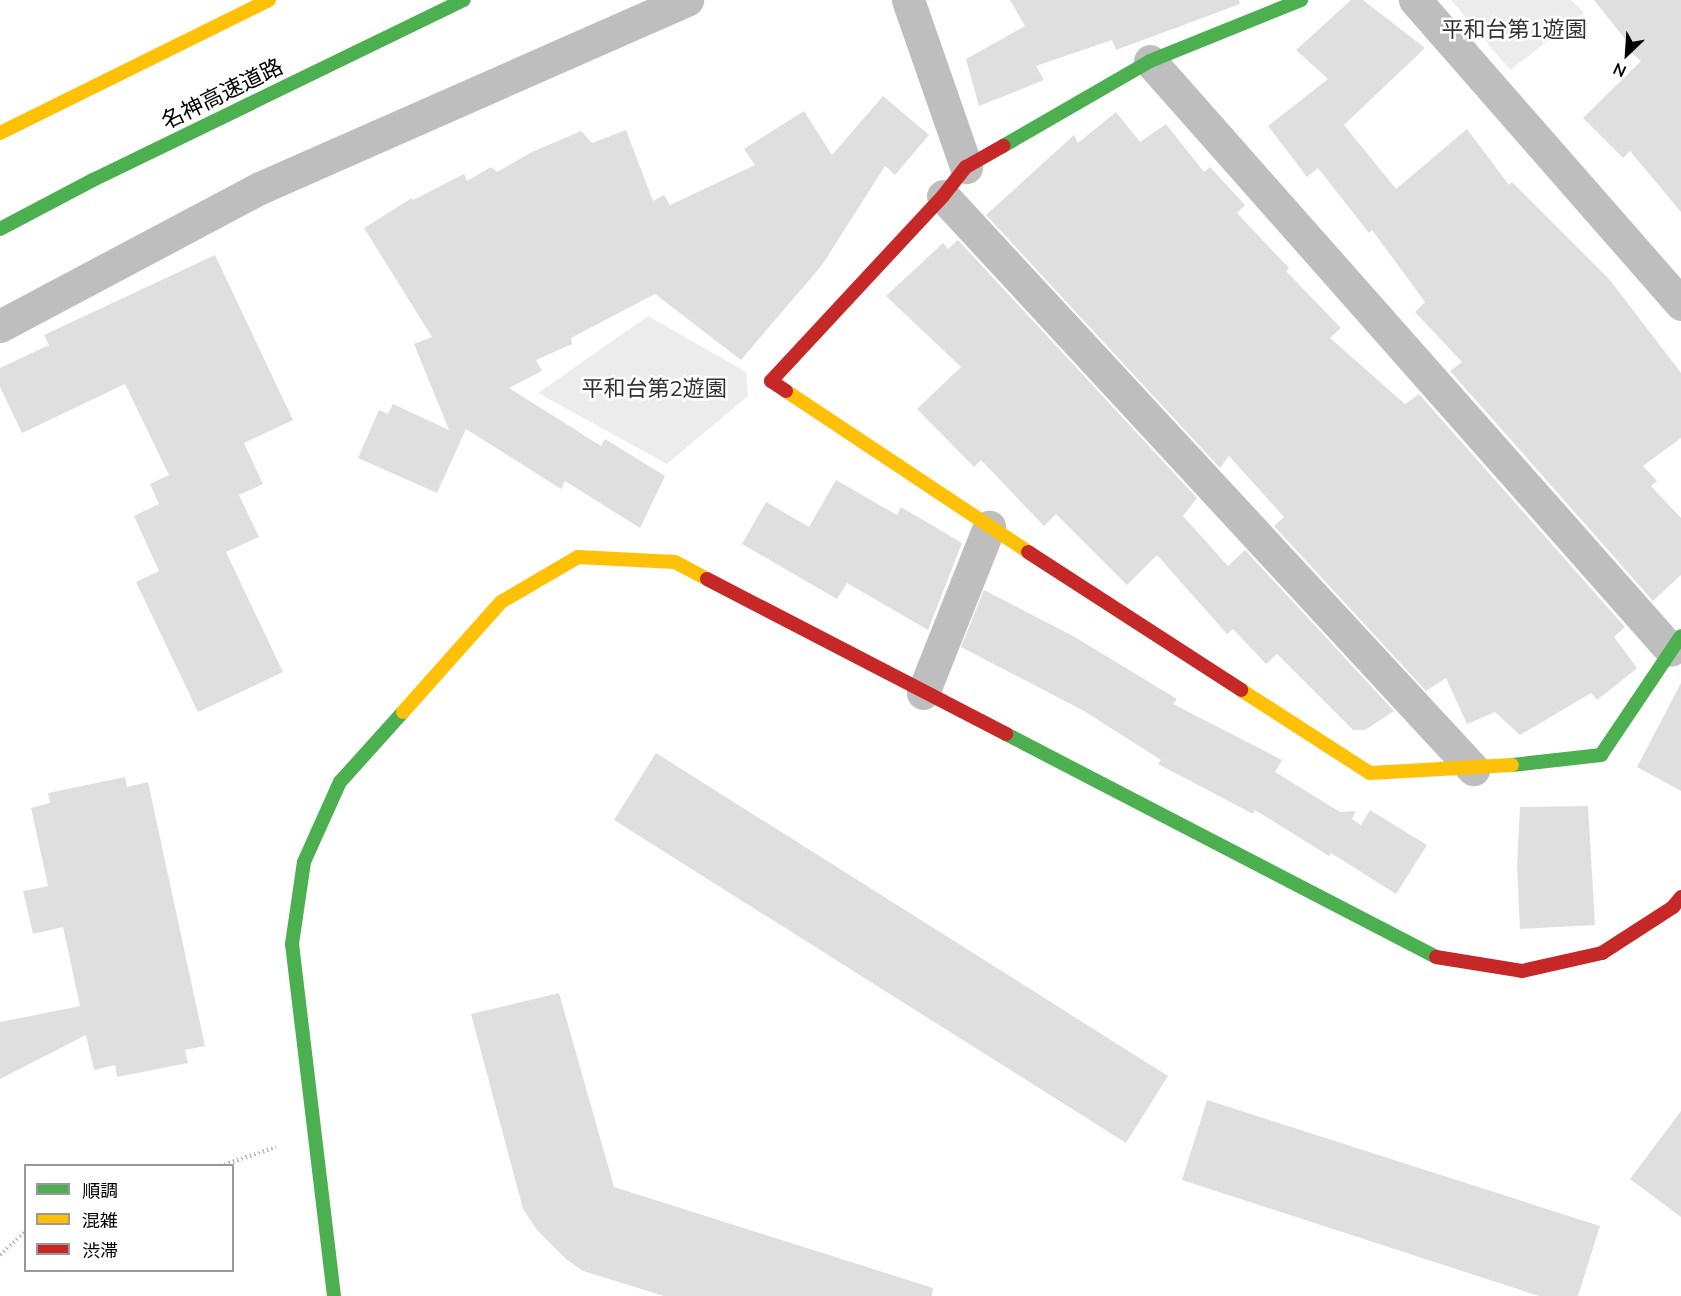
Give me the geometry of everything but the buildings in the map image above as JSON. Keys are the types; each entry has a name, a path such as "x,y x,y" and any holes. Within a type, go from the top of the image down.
{"main road":[{"path":"0,133 269,0"},
{"name":"名神高速道路","path":"0,229 93,180 464,0"},
{"path":"1301,0 1150,61 966,167 943,196 771,381 989,527 1370,773 1473,769 1601,755 1676,643"},
{"path":"334,1296 292,944 304,862 340,782 501,602 578,557 675,562 922,693 1435,957 1522,971 1602,952 1673,907 1681,897"}],"street":[{"path":"0,326 260,188 687,0"},
{"path":"908,0 966,167"},
{"path":"1415,0 1681,304"},
{"path":"1150,61 1676,643"},
{"path":"943,196 1473,769"},
{"path":"922,693 989,527"}],"path":[{"path":"226,1164 276,1147"},
{"path":"0,1255 24,1233"}],"green space":[{"name":"平和台第1遊園","path":"1451,0 1571,0 1584,13 1510,70"},
{"name":"平和台第2遊園","path":"648,316 746,372 748,396 667,464 538,393"}],"traffic: fast":[{"path":"0,229 93,180 464,0"},
{"path":"1003,146 1150,61 1301,0"},
{"path":"1512,765 1601,755 1681,636"},
{"path":"334,1296 292,944 304,862 340,782 403,712"},
{"path":"1006,734 1436,957"}],"traffic: slow":[{"path":"0,133 269,0"},
{"path":"786,391 1028,552"},
{"path":"403,712 501,602 578,557 675,562 707,579"},
{"path":"1241,690 1370,773 1512,765"}],"traffic: jam":[{"path":"786,391 771,381 943,196 966,167 1003,146"},
{"path":"1028,552 1241,690"},
{"path":"707,579 1006,734"},
{"path":"1436,957 1522,971 1602,953 1673,907 1681,897"}]}
